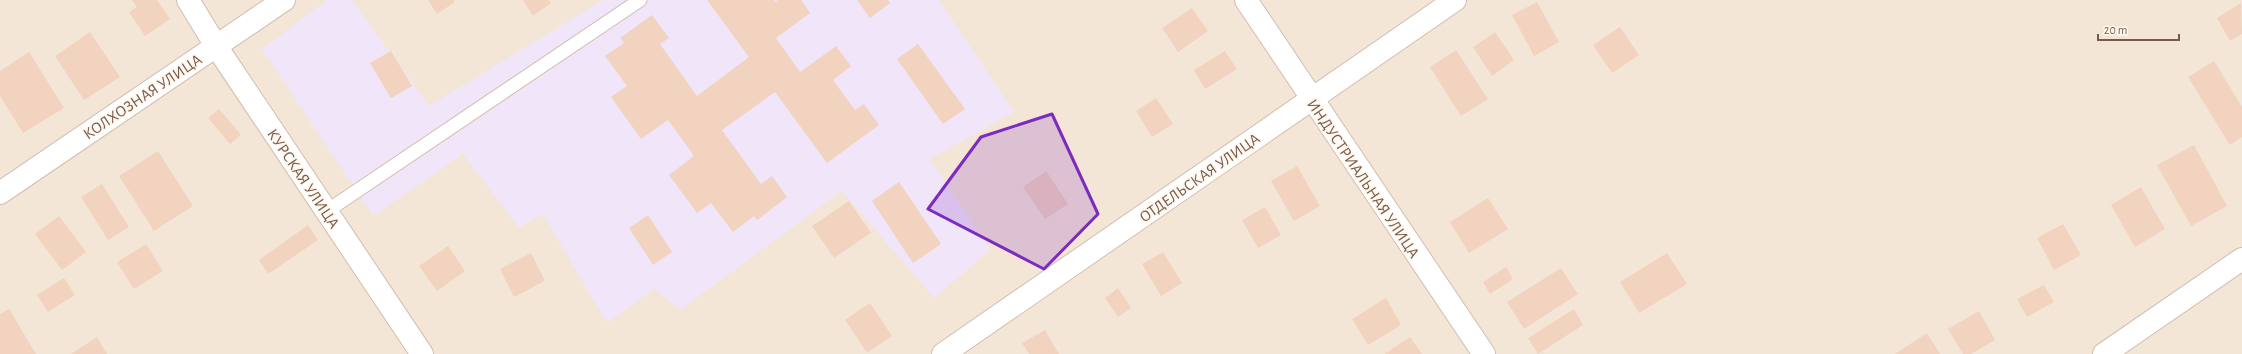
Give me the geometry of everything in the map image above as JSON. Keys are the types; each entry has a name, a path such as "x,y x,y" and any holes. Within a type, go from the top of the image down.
{"street":[{"name":"КУРСКАЯ УЛИЦА","path":"188,0 216,46 422,354"},
{"name":"КОЛХОЗНАЯ УЛИЦА","path":"0,193 284,0"},
{"name":"ИНДУСТРИАЛЬНАЯ УЛИЦА","path":"1246,0 1311,100 1484,354"},
{"name":"ОТДЕЛЬСКАЯ УЛИЦА","path":"943,354 1455,0"},
{"path":"2104,354 2242,259"}],"lane":[{"path":"327,211 640,0"}],"highlighted area":[{"path":"1052,114 1098,214 1044,269 928,209 981,137"}],"shaded area":[{"path":"0,0 2242,0 2242,354 0,354"},
{"path":"327,0 352,0 429,106 603,0 939,0 1014,112 930,159 990,250 934,298 842,191 680,310 654,289 607,323 543,214 519,228 463,154 373,216 262,49"}],"building":[{"path":"132,0 157,0 170,19 145,36 129,12 137,7"},
{"path":"428,0 454,0 455,2 437,14"},
{"path":"523,0 549,0 551,3 533,16"},
{"path":"707,0 774,0 775,2 778,0 801,0 810,13 776,38 800,72 836,46 851,66 833,80 855,110 864,104 879,125 827,163 775,92 722,130 761,184 772,176 787,197 757,220 754,216 733,232 711,203 697,213 669,175 694,156 668,120 641,139 611,97 627,86 605,56 624,43 620,38 652,15 669,38 660,44 697,96 749,57"},
{"path":"857,0 888,0 890,3 870,18"},
{"path":"1537,2 1559,42 1534,56 1512,15"},
{"path":"2241,3 2242,34 2230,41 2217,18"},
{"path":"1192,8 1208,31 1178,52 1162,28"},
{"path":"1620,27 1639,55 1612,73 1593,45"},
{"path":"90,32 120,77 84,100 55,56"},
{"path":"1495,32 1514,60 1492,76 1473,47"},
{"path":"918,44 965,109 943,124 897,59"},
{"path":"1456,50 1488,99 1461,116 1430,67"},
{"path":"391,51 412,86 391,98 370,63"},
{"path":"1225,51 1237,69 1205,89 1194,70"},
{"path":"29,52 64,108 23,133 0,96 0,71"},
{"path":"2214,61 2242,107 2242,137 2230,145 2188,77"},
{"path":"1156,98 1173,124 1152,137 1136,111"},
{"path":"219,109 241,135 230,144 208,118"},
{"path":"2194,145 2227,206 2191,226 2157,165"},
{"path":"158,151 193,206 154,231 119,176"},
{"path":"1297,166 1320,206 1294,221 1271,181"},
{"path":"1046,171 1068,204 1045,219 1023,187"},
{"path":"899,182 941,244 913,263 872,201"},
{"path":"102,184 129,227 108,240 81,197"},
{"path":"2141,187 2165,229 2135,247 2111,205"},
{"path":"1488,198 1508,229 1469,253 1450,222"},
{"path":"849,201 871,233 834,258 812,226"},
{"path":"1265,207 1281,235 1258,248 1242,220"},
{"path":"648,215 672,252 653,265 629,228"},
{"path":"59,216 86,252 62,270 35,234"},
{"path":"2063,224 2081,255 2054,270 2037,238"},
{"path":"308,225 318,240 268,274 259,260"},
{"path":"146,244 163,271 134,289 117,262"},
{"path":"448,246 465,271 437,291 419,266"},
{"path":"1163,252 1182,283 1161,296 1142,264"},
{"path":"531,253 545,281 514,297 500,269"},
{"path":"1667,253 1687,284 1639,313 1620,282"},
{"path":"1506,267 1513,279 1490,294 1483,282"},
{"path":"1561,268 1578,294 1524,329 1507,302"},
{"path":"64,278 75,295 48,312 37,295"},
{"path":"2044,285 2054,302 2027,317 2017,299"},
{"path":"1118,288 1131,308 1118,317 1105,298"},
{"path":"1386,298 1401,325 1368,345 1352,319"},
{"path":"870,303 892,336 867,353 845,320"},
{"path":"9,309 36,354 0,354 0,314"},
{"path":"1574,309 1583,325 1538,354 1528,338"},
{"path":"1979,311 1995,340 1971,354 1963,354 1948,329"},
{"path":"1045,330 1059,354 1029,354 1022,343"},
{"path":"1927,333 1940,354 1895,354"},
{"path":"97,337 107,354 71,354"},
{"path":"1410,337 1422,354 1384,354"}]}
